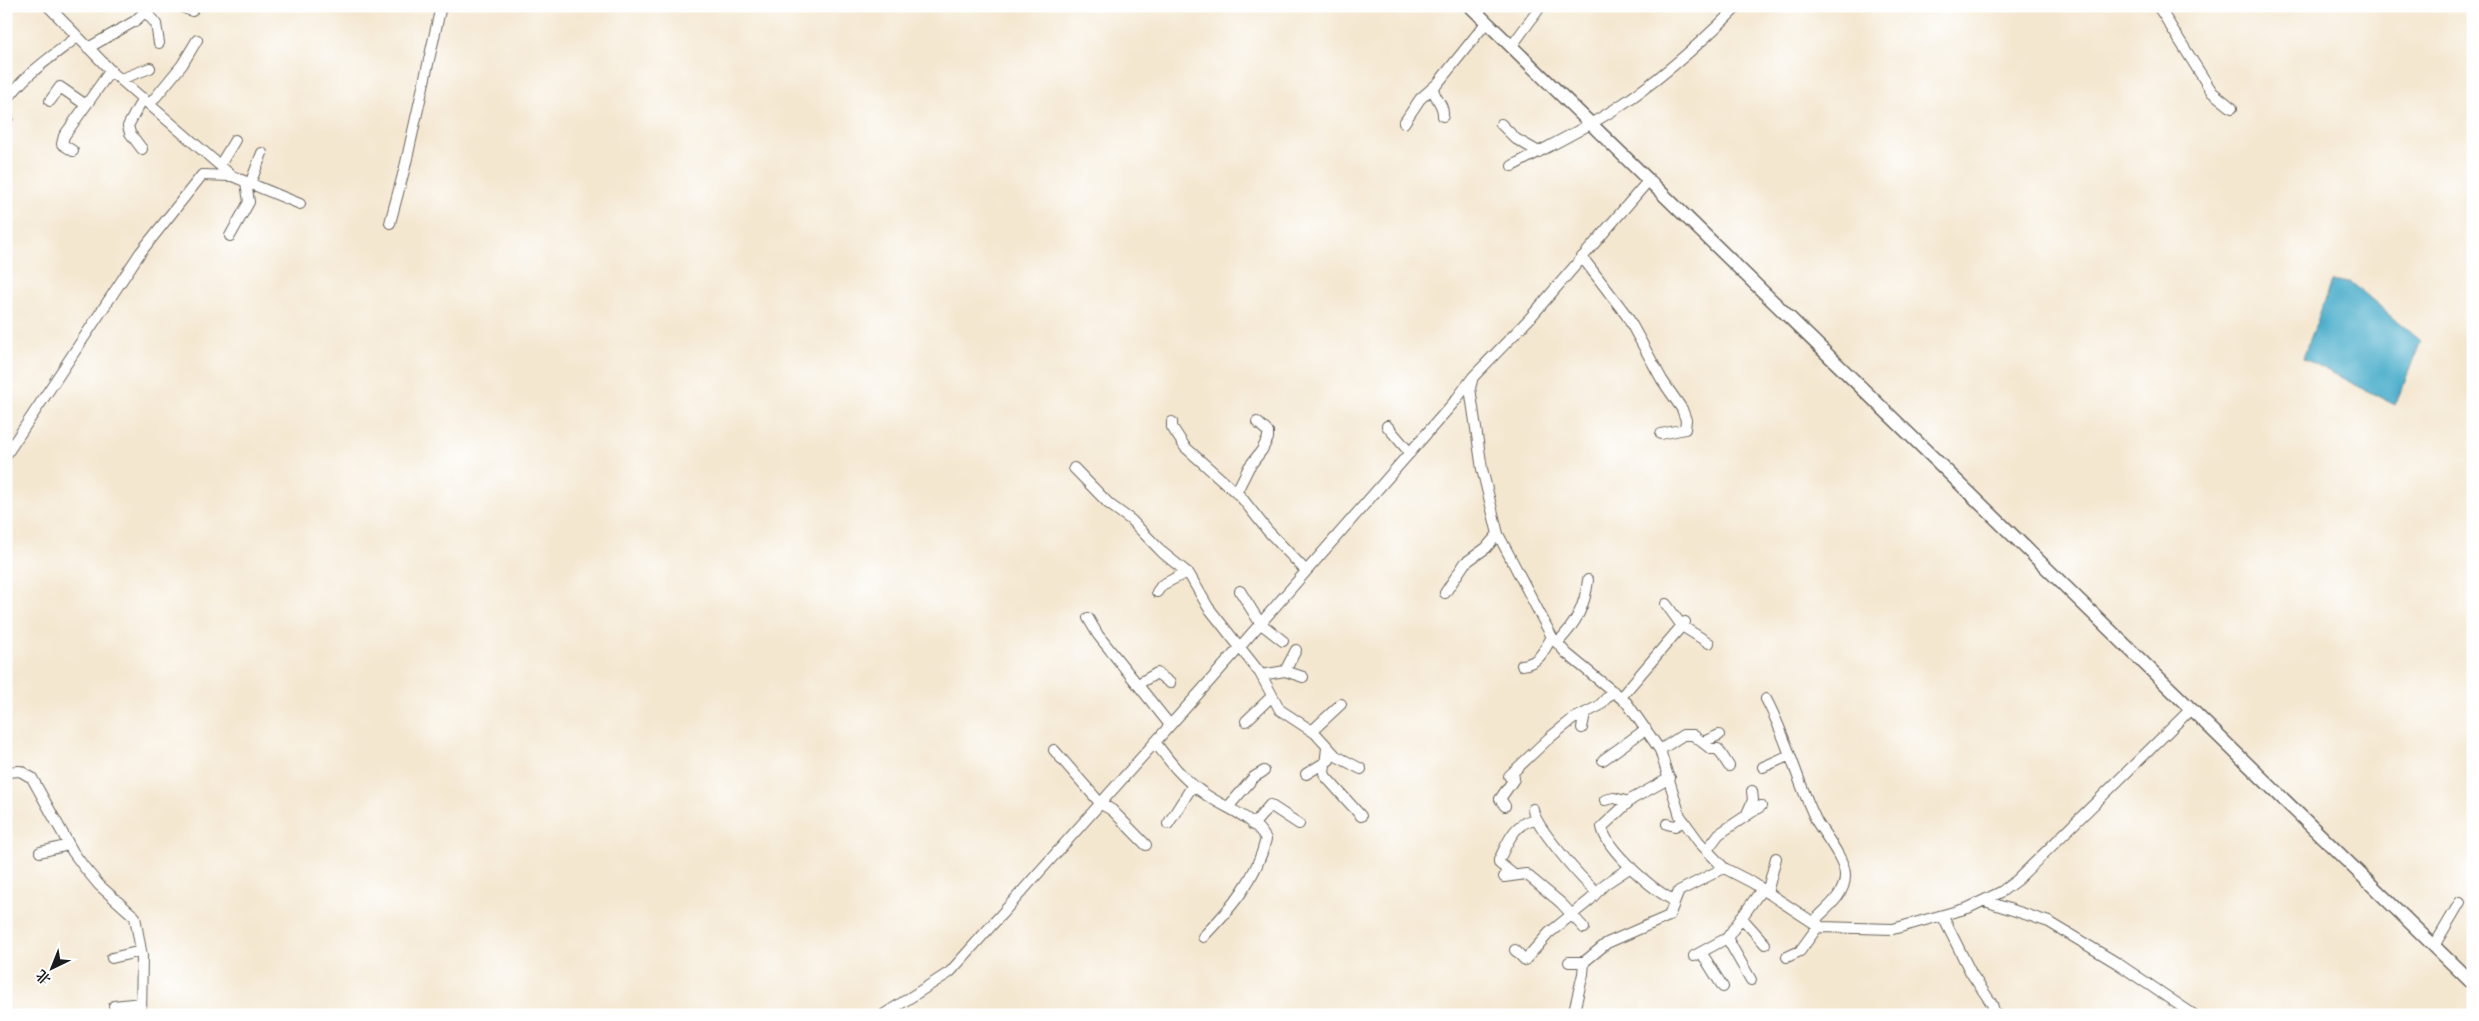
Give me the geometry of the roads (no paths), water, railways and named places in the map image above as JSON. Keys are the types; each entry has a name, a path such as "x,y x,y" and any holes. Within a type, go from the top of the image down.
{"street":[{"path":"48,6 111,70 232,176 300,204"},
{"path":"179,6 192,11"},
{"path":"390,223 405,167 441,6"},
{"path":"1470,6 2473,984"},
{"path":"1511,47 1541,6"},
{"path":"1512,166 1616,109 1661,76 1738,6"},
{"path":"2158,6 2212,92 2232,108"},
{"path":"88,48 125,27 148,9 156,24 159,43"},
{"path":"1404,124 1420,99 1433,88 1486,23"},
{"path":"6,102 11,94 38,68 77,37"},
{"path":"142,148 130,132 128,126 147,101 182,65 197,40"},
{"path":"121,79 150,68"},
{"path":"72,151 62,144 64,136 111,70"},
{"path":"50,101 60,87 86,105"},
{"path":"1433,88 1434,93 1444,108 1443,116"},
{"path":"1501,124 1516,139 1539,152"},
{"path":"220,166 235,140"},
{"path":"230,236 249,202 248,183 262,153"},
{"path":"6,455 140,253 202,175 232,176"},
{"path":"883,1015 950,972 1101,804 1410,453 1473,377 1530,318 1649,180"},
{"path":"1582,257 1627,316 1662,380 1682,409 1685,429 1661,434"},
{"path":"1473,377 1470,388 1482,469 1498,534 1555,640 1566,653 1617,694 1646,729 1660,750 1680,816 1707,850 1724,868 1765,891 1816,924 1893,930 1943,917 1985,900 2017,880 2191,709"},
{"path":"1172,422 1172,427 1185,447 1236,493 1267,530 1306,571"},
{"path":"1236,493 1249,467 1268,438 1268,432 1257,422"},
{"path":"1387,426 1410,453"},
{"path":"1074,468 1108,504 1131,520 1163,553 1187,572 1213,614 1240,646 1261,676 1271,698 1280,710 1312,731 1336,756 1361,769"},
{"path":"1444,593 1466,563 1486,548 1498,534"},
{"path":"1157,592 1162,585 1187,572"},
{"path":"1522,665 1533,664 1579,616 1586,598 1588,580"},
{"path":"1240,591 1260,623 1283,641"},
{"path":"1666,604 1684,624 1709,643"},
{"path":"1088,618 1098,635 1170,725"},
{"path":"1505,806 1500,799 1514,779 1511,774 1554,734 1617,694 1684,624"},
{"path":"1285,671 1296,650"},
{"path":"1261,676 1285,671 1303,677"},
{"path":"1138,684 1157,673 1170,683"},
{"path":"1246,721 1271,698"},
{"path":"1766,698 1778,721 1788,756 1796,767 1818,822 1845,874 1838,896 1816,924 1800,951 1787,957"},
{"path":"1312,731 1341,704"},
{"path":"1582,728 1585,713"},
{"path":"1603,760 1646,729"},
{"path":"1660,750 1688,734 1698,737 1712,749 1718,749 1729,766"},
{"path":"1703,742 1719,734"},
{"path":"1155,742 1175,769 1215,801 1228,807 1254,825 1266,840 1256,869 1240,896 1203,937"},
{"path":"1327,748 1324,773 1329,782 1361,816"},
{"path":"1054,750 1101,804 1112,810 1146,845"},
{"path":"1306,774 1336,756"},
{"path":"1763,767 1788,756"},
{"path":"1228,807 1254,777 1264,771"},
{"path":"6,772 20,772 32,778 70,845 98,885 135,917 141,951 141,1015"},
{"path":"1670,778 1628,802 1602,827 1621,858 1659,892 1675,901"},
{"path":"1168,824 1194,785"},
{"path":"1746,817 1753,800 1752,790"},
{"path":"1605,800 1614,798 1628,802"},
{"path":"1254,825 1270,805 1299,824"},
{"path":"1707,850 1719,834 1761,806"},
{"path":"1584,928 1561,903 1531,877 1526,874 1509,876 1499,863 1516,828 1534,814 1572,868 1597,892"},
{"path":"1666,824 1676,826 1684,821"},
{"path":"40,852 70,845"},
{"path":"1723,987 1698,954 1727,938 1741,917 1765,891 1776,858"},
{"path":"1514,950 1525,960 1549,933 1611,879 1631,867"},
{"path":"1568,962 1584,962 1607,942 1669,916 1680,891 1724,868"},
{"path":"1985,900 2049,922 2103,954 2194,1015"},
{"path":"2434,946 2460,902"},
{"path":"1741,917 1765,944"},
{"path":"1943,917 1971,973 1992,1004 1995,1015"},
{"path":"1727,938 1750,980"},
{"path":"112,958 141,951"},
{"path":"1574,1015 1584,962"},
{"path":"114,1006 142,1004"}],"water":[{"path":"2332,282 2351,282 2421,341 2395,405 2303,358"}]}
